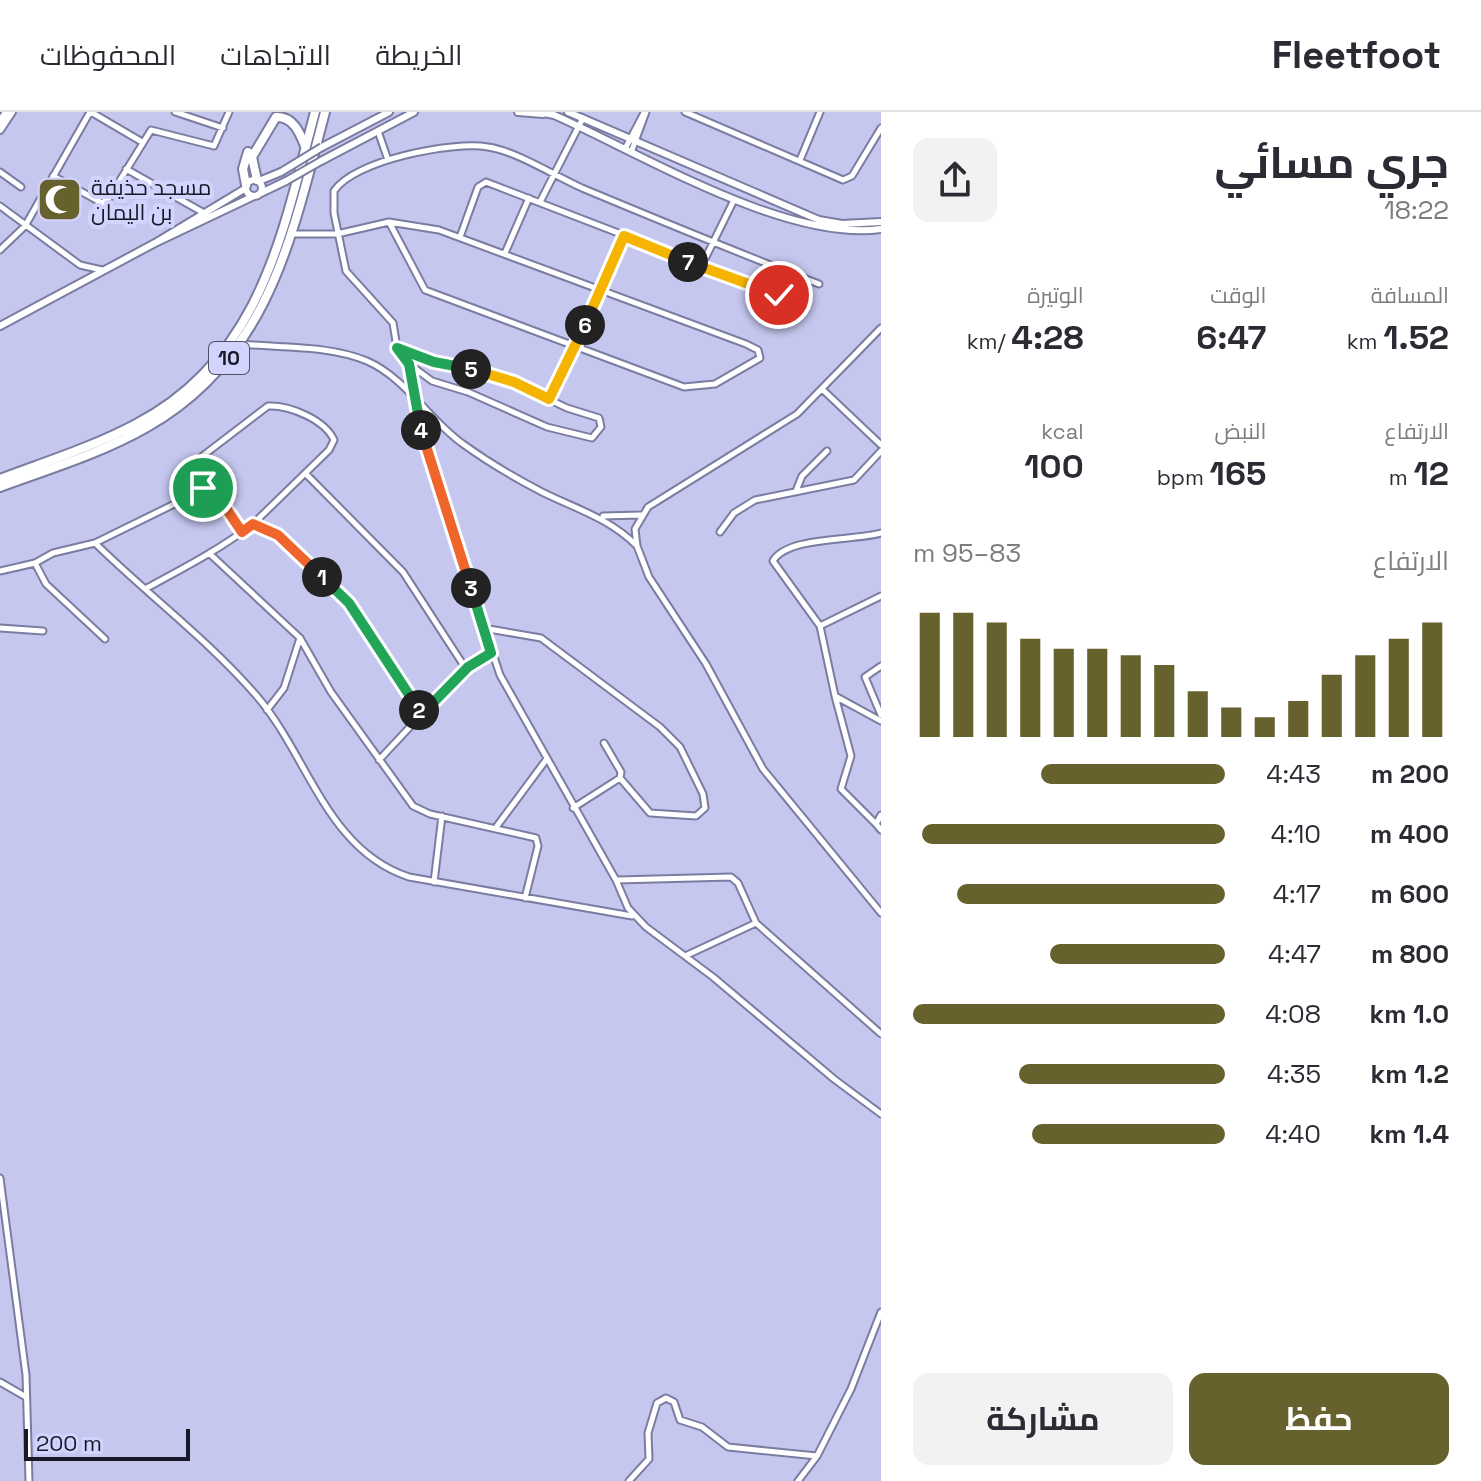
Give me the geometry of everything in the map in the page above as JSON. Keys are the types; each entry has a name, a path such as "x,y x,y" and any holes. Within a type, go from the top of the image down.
{"highway":[{"path":"246,187 243,169 247,154 275,112"},
{"name":"10","path":"0,479 137,424 211,366 241,328 268,277 315,112"},
{"name":"10","path":"0,487 145,428 196,393 240,344 263,306 292,234 325,112"},
{"path":"258,180 252,157 276,117 283,117 294,125 306,148"}],"street":[{"path":"0,121 6,112"},
{"path":"0,130 12,112"},
{"path":"0,250 25,226 91,112 142,142"},
{"path":"175,112 223,128"},
{"path":"53,176 102,203 109,198 142,142 156,129 210,146 217,143 229,112"},
{"path":"155,243 258,180 281,172 389,112"},
{"path":"0,326 155,243 286,181 377,128 415,112"},
{"path":"518,112 554,115"},
{"path":"539,112 554,115 629,148 734,200 839,231 881,229"},
{"path":"568,112 819,220 842,224 881,222"},
{"path":"629,148 646,112"},
{"path":"685,112 839,179 849,178 881,128"},
{"path":"800,160 820,112"},
{"path":"540,202 583,118"},
{"path":"377,128 388,160"},
{"path":"397,348 434,362 504,378 599,418 602,423 598,434 589,438 547,427 468,392 432,381 409,364 397,348 393,323 346,271 332,195 338,185 355,173 388,160 486,146 712,243 819,284"},
{"path":"126,169 204,213"},
{"path":"0,172 21,187"},
{"path":"258,180 258,194"},
{"path":"460,237 481,183 490,183 779,295"},
{"path":"246,187 258,194"},
{"path":"505,253 529,198"},
{"path":"701,267 734,200"},
{"path":"0,206 80,265 102,270"},
{"path":"292,234 337,234 389,222 420,225 505,253 754,347 760,358 715,384 690,388 575,349 425,290 389,222"},
{"path":"549,399 575,349 624,236"},
{"path":"598,515 641,514 788,421 881,328"},
{"path":"240,344 353,356 386,372 442,428 483,457 544,492 598,515 637,546"},
{"path":"409,364 427,454 491,653 508,693 616,880 633,916 852,1094 881,1114"},
{"path":"720,532 747,504 854,480 881,448 822,389"},
{"path":"145,589 210,554 242,532 253,524 333,445 333,437 297,412 268,406 200,458 199,467 242,532"},
{"path":"796,491 802,476 827,451"},
{"path":"306,474 403,572 466,669"},
{"path":"0,571 95,543 211,486"},
{"path":"641,514 635,529 637,546 649,577 706,664 763,769 881,913"},
{"path":"253,524 278,535 349,603 422,714"},
{"path":"879,827 841,789 851,756 820,626 774,565 775,557 803,544 881,533"},
{"path":"95,543 241,680 267,710 338,823 363,853 390,870 434,882 633,916"},
{"path":"210,554 300,638 331,692 413,806 442,816 497,826 537,840 525,898"},
{"path":"35,563 46,584 105,639"},
{"path":"820,626 881,596"},
{"path":"0,628 43,631"},
{"path":"483,628 541,638 660,727 680,747 703,794 705,808 696,816 650,813 620,778"},
{"path":"267,710 282,694 300,638"},
{"path":"379,760 466,669 491,653"},
{"path":"881,666 865,677 881,718"},
{"path":"835,696 881,718"},
{"path":"573,808 620,778 621,772 604,743"},
{"path":"497,826 546,760"},
{"path":"879,827 881,815"},
{"path":"434,882 442,816"},
{"path":"616,880 730,877 738,883 756,923 881,1034"},
{"path":"685,956 756,923"},
{"path":"0,1178 17,1292 27,1397 29,1481"},
{"path":"798,1481 817,1456 851,1389 881,1312"},
{"path":"0,1382 27,1397"},
{"path":"629,1481 649,1459 649,1426 657,1403 666,1398 674,1402 680,1420 702,1427 728,1447 817,1456"}],"place":[{"name":"مسجد حذيفة بن اليمان","path":"60,200"}],"route":[{"path":"203,488 211,486 242,532 253,524 272,531 338,591 360,618 422,714 468,667 491,653 427,454 409,364 397,348 405,348 434,362 504,378 549,399 575,349 624,236 779,295"}]}
